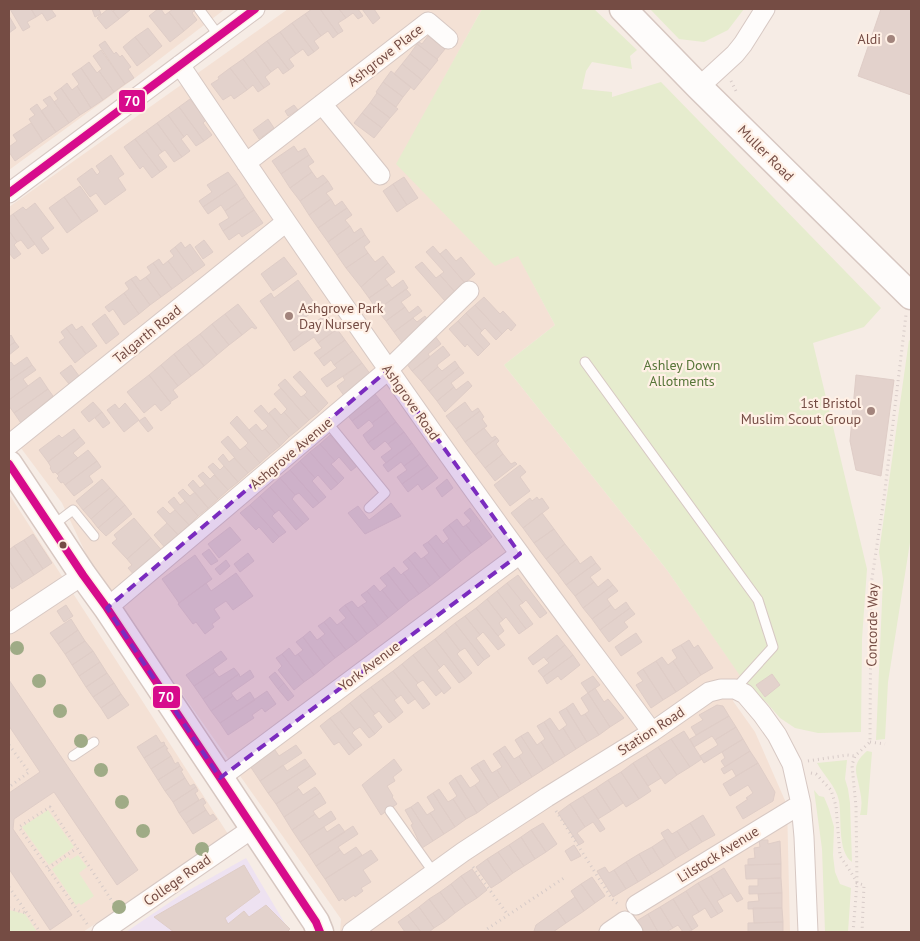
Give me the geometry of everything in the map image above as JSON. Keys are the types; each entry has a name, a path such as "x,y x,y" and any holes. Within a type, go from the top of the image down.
{"main road":[{"name":"Muller Road","path":"623,9 909,304"},
{"path":"9,464 316,922 320,932"}],"street":[{"path":"9,193 255,9"},
{"path":"699,87 744,44 765,9"},
{"name":"Ashgrove Place","path":"246,163 428,22 448,39"},
{"name":"Ashgrove Road","path":"180,65 388,370 520,554 652,732"},
{"path":"322,104 380,175"},
{"name":"Talgarth Road","path":"9,445 286,222"},
{"name":"Ashgrove Avenue","path":"107,608 388,370 469,291"},
{"name":"York Avenue","path":"220,778 520,554"},
{"path":"9,624 83,575"},
{"name":"Station Road","path":"352,932 463,852 652,732 709,692 721,689 735,689"},
{"path":"735,689 745,694 772,728 794,770 804,837 808,932"},
{"name":"Lilstock Avenue","path":"629,906 800,804"},
{"name":"College Road","path":"94,928 123,917 252,828"},
{"path":"609,932 625,921 633,932"}],"lane":[{"path":"199,9 219,36"},
{"path":"585,362 758,600 773,647 735,689"},
{"path":"327,422 385,493 369,508"},
{"path":"51,527 73,510 94,536"},
{"path":"73,756 94,742"},
{"path":"390,811 434,873"}],"path":[{"name":"Concorde Way","path":"870,742 871,585 909,304"},
{"path":"853,932 857,883 856,807 852,765 855,756 870,742 885,744"},
{"path":"9,745 29,772 9,786"},
{"path":"819,759 847,755 855,756"},
{"path":"794,770 816,774 831,790 836,806 840,856 857,883 864,885 862,932"},
{"path":"547,797 612,899 629,906"},
{"path":"94,928 19,827 50,808 123,917"},
{"path":"48,868 77,848"},
{"path":"463,852 508,915"},
{"path":"484,932 564,878"},
{"path":"9,887 40,932"},
{"path":"9,908 27,913"}],"highlighted area":[{"path":"388,370 520,554 220,778 107,608"}],"shaded area":[{"path":"9,9 225,9 135,78 9,170"},
{"path":"288,9 482,9 397,164 518,255 555,325 504,365 667,570 740,675 733,701 755,732 787,805 790,932 340,932 341,919 126,614 87,556 62,503 9,432 9,207"},
{"path":"9,494 228,834 83,932 9,932"},
{"path":"246,858 290,932 126,932 182,894"}],"green space":[{"name":"Ashley Down Allotments","path":"482,9 594,9 637,50 630,56 632,69 592,62 586,71 582,89 612,92 612,97 661,82 881,308 864,327 813,343 867,569 862,639 861,732 818,733 795,728 780,718 745,683 667,570 504,365 555,325 518,256 495,266 396,164"},
{"path":"650,9 744,9 728,30 704,42 679,39"},
{"path":"909,340 911,342 911,536 888,682 885,739 876,740 883,579 879,552"},
{"path":"867,751 872,752 867,815 860,815 861,800 856,770 858,761"},
{"path":"847,760 845,779 850,803 852,862 847,857 842,842 839,801 833,786 817,763"},
{"path":"814,790 819,796 824,797 834,827 833,855 835,872 840,884 851,888 848,932 825,932 822,849"},
{"path":"48,810 74,847 49,865 22,827"},
{"path":"78,855 87,867 79,873 94,896 81,905 79,903 76,905 52,869 68,857 70,860"},
{"path":"9,910 25,914 37,932 9,932"}],"building":[{"path":"10,9 31,9 36,17 27,22 30,27 23,31"},
{"path":"31,9 51,9 56,16 47,21 42,13 36,17"},
{"path":"92,9 99,9 101,14 95,17"},
{"path":"108,9 111,9 119,19 106,29 97,18"},
{"path":"116,9 131,9 119,19 113,11"},
{"path":"158,9 161,9 165,15 169,12 184,31 170,42 149,16"},
{"path":"173,9 194,9 192,13 197,20 184,31 169,12"},
{"path":"312,9 320,9 338,34 333,38 328,31 321,36 305,14"},
{"path":"320,9 339,9 346,18 338,23 343,31 338,34"},
{"path":"339,9 358,9 363,16 358,19 353,13 346,18"},
{"path":"362,9 374,9 380,18 373,24"},
{"name":"Aldi","path":"881,9 911,9 911,95 858,76"},
{"path":"305,14 321,36 314,41 319,48 314,52 292,23"},
{"path":"9,16 16,28 9,33"},
{"path":"292,23 314,52 308,56 303,49 296,54 280,32"},
{"path":"148,28 162,46 150,56 135,37"},
{"path":"280,32 296,54 289,59 294,66 289,70 267,41"},
{"path":"428,36 445,49 437,59 417,44 419,42 422,44"},
{"path":"135,37 150,56 137,66 123,47"},
{"path":"105,41 114,54 116,52 120,57 122,55 131,67 128,69 134,78 125,84 99,45"},
{"path":"267,41 289,70 283,74 278,67 271,72 255,50"},
{"path":"417,44 438,60 430,70 410,54"},
{"path":"101,50 125,84 114,92 99,71 102,69 93,56"},
{"path":"255,50 271,72 265,77 270,84 264,88 243,59"},
{"path":"410,54 430,70 422,80 402,64"},
{"path":"243,59 264,88 258,92 253,85 247,90 230,68"},
{"path":"89,62 97,73 99,71 114,92 103,100 81,68"},
{"path":"402,64 422,80 414,90 394,74"},
{"path":"81,68 103,100 91,108 72,74"},
{"path":"230,68 247,90 234,99 231,95 223,100 211,84"},
{"path":"391,71 411,87 403,97 383,82"},
{"path":"383,82 403,97 396,107 376,92"},
{"path":"67,83 72,90 77,86 91,108 80,115 61,88"},
{"path":"61,88 80,115 69,123 54,102 58,99 54,93"},
{"path":"377,93 398,109 390,118 370,103"},
{"path":"50,96 69,123 56,132 41,111 48,106 43,100"},
{"path":"190,99 206,120 203,123 212,135 204,141 179,107"},
{"path":"370,103 390,118 382,128 362,113"},
{"path":"37,104 56,132 43,141 29,119 35,115 30,109"},
{"path":"294,105 298,110 288,116 285,111"},
{"path":"179,107 204,141 196,146 187,134 184,137 168,115"},
{"path":"362,113 382,128 374,138 354,123"},
{"path":"168,115 184,137 181,139 190,151 182,157 157,123"},
{"path":"268,119 274,128 259,139 253,130"},
{"path":"31,123 43,141 15,161 9,152 9,147 17,141 13,135"},
{"path":"157,123 182,157 174,162 165,150 162,152 146,131"},
{"path":"146,131 162,152 158,155 167,167 160,172 135,139"},
{"path":"135,139 160,172 152,178 143,166 140,169 124,147"},
{"path":"294,146 298,152 305,148 309,155 281,174 272,161"},
{"path":"111,155 124,174 118,178 126,190 105,205 96,193 90,197 77,179 92,168 97,175 100,172 96,166"},
{"path":"309,155 314,162 308,166 312,172 290,188 281,174"},
{"path":"228,172 237,184 203,207 199,201 212,192 207,185"},
{"path":"312,172 317,179 323,175 328,181 300,201 290,188"},
{"path":"404,177 418,198 407,205 393,184"},
{"path":"328,181 333,189 326,193 331,199 309,215 300,201"},
{"path":"237,184 245,197 225,211 221,205 208,214 203,207"},
{"path":"393,184 407,205 397,212 383,191"},
{"path":"80,186 98,211 82,222 64,197"},
{"path":"64,197 82,222 67,233 49,208"},
{"path":"245,197 254,210 223,231 219,224 229,218 225,211"},
{"path":"331,199 335,206 342,201 347,208 318,228 309,215"},
{"path":"35,203 54,228 41,238 49,249 42,254 13,214 23,207 26,210"},
{"path":"347,208 352,215 345,220 350,226 328,242 318,228"},
{"path":"254,210 263,223 242,237 239,233 229,240 223,231"},
{"path":"13,214 35,244 28,249 21,240 17,242 9,231 9,217"},
{"path":"350,226 354,233 361,228 365,235 337,255 328,242"},
{"path":"9,231 17,242 14,245 21,254 14,259 9,253"},
{"path":"365,235 370,242 364,247 368,253 346,268 337,255"},
{"path":"204,240 213,252 203,259 195,247"},
{"path":"181,242 185,248 190,244 205,265 194,273 175,247"},
{"path":"433,246 465,283 455,292 440,275 444,272 426,252"},
{"path":"175,247 194,273 183,281 168,261 174,256 170,251"},
{"path":"446,249 456,261 461,257 475,274 465,283 440,254"},
{"path":"368,253 375,262 383,256 388,263 361,287 346,268"},
{"path":"284,257 297,274 273,291 261,274"},
{"path":"159,259 163,265 168,261 183,281 172,289 153,263"},
{"path":"422,262 436,278 440,275 455,292 445,301 415,267"},
{"path":"153,263 172,289 161,297 146,277 151,273 147,267"},
{"path":"388,263 395,272 385,279 389,284 369,298 361,287"},
{"path":"136,276 140,281 146,277 161,297 150,305 131,279"},
{"path":"131,279 150,305 139,314 124,293 129,289 125,283"},
{"name":"Ashgrove Park Day Nursery","path":"298,280 318,308 296,324 303,332 289,343 260,301 271,293 274,298"},
{"path":"403,280 408,288 377,310 369,298 389,284 392,288"},
{"path":"406,289 411,295 401,302 405,307 386,321 377,310"},
{"path":"124,293 139,314 124,325 113,309 109,312 105,307"},
{"path":"484,297 500,314 503,311 516,325 511,331 508,328 502,334 475,305"},
{"path":"238,304 257,328 252,327 242,335 225,314"},
{"path":"475,305 502,334 496,340 485,328 482,331 466,313"},
{"path":"418,306 422,311 394,332 386,321 405,307 409,313"},
{"path":"466,313 482,331 480,333 490,344 484,350 458,321"},
{"path":"105,314 119,334 106,344 92,324"},
{"path":"225,314 242,335 229,345 212,324"},
{"path":"326,314 337,329 318,343 314,337 294,351 289,343"},
{"path":"425,316 430,323 404,346 394,332 413,318 417,322"},
{"path":"458,321 484,350 478,356 467,344 465,347 449,329"},
{"path":"72,324 76,330 82,326 97,346 86,354 66,328"},
{"path":"212,324 229,345 217,355 200,334"},
{"path":"66,328 86,354 75,363 59,342 65,338 61,332"},
{"path":"337,329 345,340 319,359 314,353 322,348 318,343"},
{"path":"432,332 441,344 428,354 430,357 412,371 404,360"},
{"path":"200,334 217,355 204,366 187,344"},
{"path":"11,335 15,342 9,346 9,337"},
{"path":"345,340 353,351 334,365 331,360 324,366 319,359"},
{"path":"15,342 19,347 9,355 9,346"},
{"path":"187,344 204,366 191,376 174,354"},
{"path":"443,346 450,355 421,381 412,371"},
{"path":"353,351 362,363 327,387 321,379 337,368 334,365"},
{"path":"174,354 191,376 178,386 161,365"},
{"path":"27,357 32,365 9,381 9,364 11,362 14,366"},
{"path":"455,361 459,367 429,391 421,381 438,367 442,371"},
{"path":"362,363 371,375 345,397 337,386 345,380 343,377"},
{"path":"32,365 36,370 23,379 28,386 9,400 9,381"},
{"path":"71,365 79,376 69,384 60,373"},
{"path":"161,365 178,386 173,390 178,397 170,402 149,375"},
{"path":"459,367 464,373 451,383 454,387 437,401 429,391"},
{"path":"300,371 328,403 319,412 304,395 307,392 293,377"},
{"path":"149,375 171,403 161,411 155,404 144,413 127,392"},
{"name":"1st Bristol Muslim Scout Group","path":"856,375 894,380 881,476 856,470 850,441"},
{"path":"40,377 48,389 14,413 9,406 9,400"},
{"path":"285,379 301,397 304,395 319,412 309,420 278,385"},
{"path":"468,381 472,386 445,412 437,401 454,387 456,390"},
{"path":"281,388 309,420 299,429 284,412 287,409 274,394"},
{"path":"370,388 380,400 352,421 345,412"},
{"path":"48,389 53,396 42,405 46,410 23,426 14,413"},
{"path":"380,400 388,411 372,423 369,420 358,429 352,421"},
{"path":"93,402 102,412 89,422 81,412"},
{"path":"465,402 472,412 478,408 480,411 456,429 446,416"},
{"path":"125,403 139,420 124,432 107,410 115,404 119,409"},
{"path":"261,405 289,437 280,446 265,429 268,426 254,411"},
{"path":"275,408 281,415 284,412 299,429 289,437 269,413"},
{"path":"388,411 396,422 368,443 363,435 374,426 372,423"},
{"path":"480,411 484,417 482,419 487,426 465,442 456,429"},
{"path":"102,412 110,423 103,428 95,418"},
{"path":"237,416 270,454 260,463 245,446 248,443 230,423"},
{"path":"145,417 153,428 148,432 139,421"},
{"path":"396,422 404,432 388,444 385,441 374,450 368,443"},
{"path":"256,424 262,431 265,429 280,446 270,454 249,430"},
{"path":"484,428 492,438 495,436 497,438 475,455 465,442"},
{"path":"74,429 80,437 48,462 39,450 59,435 62,438"},
{"path":"404,432 412,443 386,463 381,457 392,449 388,444"},
{"path":"330,435 357,466 351,471 339,457 335,461 320,444"},
{"path":"228,436 240,450 245,446 260,463 248,473 221,442"},
{"path":"80,437 85,443 73,453 78,458 57,474 53,473 48,462"},
{"path":"497,438 499,441 496,444 503,454 485,468 475,455"},
{"path":"412,443 420,454 404,466 401,462 388,472 383,465"},
{"path":"320,444 335,461 331,464 344,478 338,484 310,452"},
{"path":"88,450 97,461 65,485 63,482 61,483 57,478 59,476 57,474"},
{"path":"310,452 338,484 331,490 318,475 315,478 300,461"},
{"path":"223,454 229,462 234,458 248,473 238,482 218,459"},
{"path":"420,454 428,465 402,484 397,477 407,470 404,466"},
{"path":"503,454 511,464 515,462 517,464 495,481 485,468"},
{"path":"97,461 101,467 89,476 93,482 74,496 65,485"},
{"path":"300,461 315,478 312,481 326,497 319,503 290,470"},
{"path":"213,463 220,470 224,466 238,482 228,490 208,467"},
{"path":"428,465 438,478 422,490 418,484 408,492 402,484"},
{"path":"520,465 526,472 520,477 530,491 510,506 494,485"},
{"path":"290,470 319,503 313,508 299,493 295,495 280,478"},
{"path":"203,472 210,479 214,475 228,490 218,499 198,476"},
{"path":"280,478 295,495 292,499 309,519 303,524 270,487"},
{"path":"102,479 110,488 83,510 76,501"},
{"path":"447,479 453,488 442,497 436,488"},
{"path":"193,480 200,488 205,484 218,499 208,508 188,485"},
{"path":"270,487 303,524 296,530 279,510 275,513 260,496"},
{"path":"110,488 117,496 91,519 83,510"},
{"path":"183,489 190,496 195,492 208,508 198,516 178,493"},
{"path":"117,496 125,505 98,528 91,519"},
{"path":"260,496 275,513 272,516 286,532 279,537 250,505"},
{"path":"174,497 180,505 185,501 198,516 189,525 168,502"},
{"path":"537,497 539,500 542,498 549,508 523,528 511,513 530,498 532,501"},
{"path":"391,503 401,516 365,534 348,513 358,506 369,520"},
{"path":"125,505 132,514 106,536 98,528"},
{"path":"250,505 279,537 273,543 259,527 256,530 240,513"},
{"path":"163,507 170,514 175,510 189,525 178,535 157,512"},
{"path":"470,508 492,537 482,545 466,525 471,521 464,513"},
{"path":"542,513 554,529 534,543 523,528"},
{"path":"134,518 151,538 127,559 112,543 117,539 114,535"},
{"path":"457,519 463,527 466,525 482,545 471,553 449,525"},
{"path":"167,523 181,538 167,550 154,535"},
{"path":"449,525 471,553 461,561 446,541 449,539 443,530"},
{"path":"230,527 241,540 219,558 208,544"},
{"path":"554,529 565,544 546,559 534,543"},
{"path":"33,534 52,563 43,569 24,540"},
{"path":"436,535 443,544 446,541 461,561 450,570 428,542"},
{"path":"151,538 164,553 136,577 128,568 132,565 127,559"},
{"path":"24,540 43,569 34,575 14,546"},
{"path":"428,542 450,570 440,578 424,557 429,553 423,545"},
{"path":"565,544 577,559 558,574 546,559"},
{"path":"14,546 34,575 23,582 9,561 9,550"},
{"path":"209,549 218,561 211,565 202,554"},
{"path":"415,552 421,559 424,557 440,578 430,586 408,558"},
{"path":"248,553 254,561 240,572 234,564"},
{"path":"195,555 212,579 179,603 162,579"},
{"path":"591,556 596,563 566,585 558,574 577,559 580,564"},
{"path":"408,558 430,586 419,594 403,573 409,569 403,562"},
{"path":"226,560 230,566 220,575 215,569"},
{"path":"9,561 23,582 12,589 9,584"},
{"path":"596,563 601,569 590,577 594,582 575,596 566,585"},
{"path":"394,567 401,575 403,573 419,594 409,601 387,573"},
{"path":"236,573 253,596 233,610 226,601 214,609 220,618 212,624 214,627 205,634 196,622 193,624 178,604 206,583 211,591"},
{"path":"387,573 409,601 398,610 382,590 387,586 380,578"},
{"path":"518,575 547,613 540,618 526,600 523,603 507,583"},
{"path":"608,579 613,585 583,608 575,596 594,582 598,587"},
{"path":"507,583 523,603 519,605 533,624 526,629 497,591"},
{"path":"374,585 380,592 382,590 398,610 388,618 367,591"},
{"path":"613,585 618,591 607,599 611,605 592,619 583,608"},
{"path":"367,591 388,618 378,626 362,605 367,602 361,595"},
{"path":"497,591 526,629 519,634 506,617 503,620 487,599"},
{"path":"487,599 503,620 499,623 504,631 498,636 476,608"},
{"path":"352,601 358,608 362,605 378,626 367,634 345,605"},
{"path":"626,602 630,608 600,630 592,619 611,605 615,610"},
{"path":"66,605 73,616 64,622 57,611"},
{"path":"345,605 367,634 357,642 341,622 346,618 339,610"},
{"path":"476,608 505,645 498,650 483,632 480,635 465,616"},
{"path":"630,608 635,614 624,622 628,627 609,642 600,630"},
{"path":"465,616 480,635 476,638 490,656 484,660 455,623"},
{"path":"330,617 337,625 341,622 357,642 346,650 324,622"},
{"path":"71,619 78,630 58,644 50,633"},
{"path":"324,622 346,650 335,658 320,638 325,634 318,626"},
{"path":"455,623 484,660 478,666 465,648 460,651 445,631"},
{"path":"78,630 85,641 65,654 58,644"},
{"path":"310,631 317,640 320,638 335,658 325,666 303,637"},
{"path":"445,631 460,651 457,654 472,673 465,679 435,639"},
{"path":"636,633 642,642 621,656 615,647"},
{"path":"557,635 565,645 546,660 544,657 533,665 528,658"},
{"path":"303,637 325,666 314,675 298,654 303,650 296,642"},
{"path":"435,639 465,679 459,683 444,664 440,668 424,647"},
{"path":"689,640 694,648 698,645 713,668 701,675 681,645"},
{"path":"85,641 93,651 72,665 65,654"},
{"path":"565,645 573,655 543,677 538,671 549,663 546,660"},
{"path":"681,645 701,675 688,684 673,661 677,658 672,650"},
{"path":"424,647 440,668 437,670 451,688 444,694 413,655"},
{"path":"289,648 295,656 298,654 314,675 304,682 282,654"},
{"path":"93,651 100,662 79,676 72,665"},
{"path":"221,651 227,659 213,669 215,672 194,686 186,675"},
{"path":"282,654 304,682 294,690 278,670 282,666 276,658"},
{"path":"413,655 442,691 436,696 423,680 418,683 402,664"},
{"path":"573,655 580,665 561,680 558,676 547,684 543,677"},
{"path":"662,657 668,665 673,661 688,684 676,692 656,661"},
{"path":"656,661 676,692 663,700 643,669"},
{"path":"100,662 107,673 86,687 79,676"},
{"path":"402,664 418,683 416,685 430,704 423,709 393,671"},
{"path":"234,668 239,674 203,699 194,686 215,672 219,677"},
{"path":"643,669 663,700 651,708 636,685 643,681 637,673"},
{"path":"250,670 254,677 231,693 233,696 211,711 203,699 239,674 240,677"},
{"path":"393,671 415,699 408,704 401,695 397,698 382,679"},
{"path":"275,672 284,683 278,689 269,677"},
{"path":"107,673 114,683 93,697 86,687"},
{"path":"772,674 780,685 765,697 756,685"},
{"path":"593,676 600,685 588,693 581,683"},
{"path":"382,679 397,698 394,700 403,712 396,718 371,687"},
{"path":"9,680 138,870 117,885 54,792 14,819 13,829 72,915 50,930 9,869 9,793 40,772 9,726"},
{"path":"114,683 121,694 101,708 93,697"},
{"path":"284,683 294,696 288,701 278,689"},
{"path":"371,687 396,718 389,723 379,711 375,714 360,695"},
{"path":"595,688 604,702 608,699 624,718 610,727 588,693"},
{"path":"267,691 276,704 265,712 262,708 252,715 254,718 228,735 220,723"},
{"path":"250,692 255,700 220,723 211,711 233,696 237,701"},
{"path":"588,693 610,727 599,735 585,714 589,711 581,698"},
{"path":"121,694 129,705 108,719 101,708"},
{"path":"360,695 375,714 373,715 382,727 375,734 350,703"},
{"path":"350,703 375,734 369,738 360,727 355,730 340,711"},
{"path":"573,703 581,716 585,714 599,735 587,742 566,708"},
{"path":"717,705 723,706 729,716 696,735 691,727 703,720 699,715"},
{"path":"566,708 587,742 576,749 563,728 567,725 559,712"},
{"path":"340,711 355,730 352,733 362,745 355,750 330,718"},
{"path":"729,716 736,727 715,740 712,736 694,747 690,739"},
{"path":"330,718 355,750 349,755 339,742 334,745 320,726"},
{"path":"550,718 559,731 563,728 576,749 565,756 544,722"},
{"path":"544,722 565,756 554,763 541,742 545,739 537,726"},
{"path":"736,727 743,739 704,763 700,756 718,745 715,740"},
{"path":"684,731 702,759 690,767 671,739"},
{"path":"528,732 537,745 541,742 554,763 543,770 521,736"},
{"path":"156,735 161,743 164,742 165,745 144,758 137,747"},
{"path":"521,736 543,770 532,777 519,756 523,753 515,740"},
{"path":"671,739 690,767 677,775 658,747"},
{"path":"743,739 750,751 725,767 721,761 725,758 722,752"},
{"path":"165,745 171,756 151,769 144,758"},
{"path":"296,745 302,753 260,781 250,766 275,750 279,756"},
{"path":"505,746 514,759 519,756 532,777 521,784 499,750"},
{"path":"658,747 677,775 665,784 646,755"},
{"path":"499,750 521,784 510,791 497,770 502,767 493,754"},
{"path":"750,751 758,763 736,776 732,769 724,774 721,769"},
{"path":"646,755 661,778 648,786 633,763"},
{"path":"171,756 175,764 178,762 180,766 158,780 151,769"},
{"path":"305,759 310,766 268,793 260,781 283,765 287,771"},
{"path":"394,759 402,770 393,777 395,781 387,786 397,804 381,815 362,785"},
{"path":"484,760 492,773 497,770 510,791 499,798 477,764"},
{"path":"633,763 651,791 639,799 621,772"},
{"path":"758,763 775,792 773,801 743,819 736,807 753,793 748,785 730,796 723,784"},
{"path":"477,764 499,798 488,805 475,785 480,781 471,768"},
{"path":"180,766 185,778 165,791 158,780"},
{"path":"310,766 316,774 297,787 299,789 276,804 268,793"},
{"path":"621,772 639,799 626,807 608,780"},
{"path":"461,775 470,788 475,785 488,805 477,813 455,778"},
{"path":"185,778 190,786 194,784 196,787 173,802 165,791"},
{"path":"455,778 477,813 466,819 453,799 457,796 449,783"},
{"path":"608,780 623,803 611,811 596,788"},
{"path":"196,787 198,791 195,793 199,800 179,813 173,802"},
{"path":"315,787 320,793 284,817 276,804 299,789 303,795"},
{"path":"596,788 611,811 598,819 583,796"},
{"path":"439,789 448,802 453,799 466,819 455,827 433,793"},
{"path":"320,793 326,803 313,811 315,814 292,830 284,817"},
{"path":"433,793 455,827 444,834 430,813 435,810 427,797"},
{"path":"583,796 605,829 600,832 593,822 585,827 570,804"},
{"path":"203,798 206,803 203,805 206,810 186,823 179,813"},
{"path":"418,802 427,815 430,813 444,834 433,841 411,807"},
{"path":"570,804 585,827 577,833 584,842 579,845 558,813"},
{"path":"411,807 433,841 422,848 411,825 413,824 405,810"},
{"path":"206,810 210,816 213,814 217,819 193,834 186,823"},
{"path":"331,811 336,819 300,842 292,830 315,814 319,819"},
{"path":"703,815 715,835 702,842 690,823"},
{"path":"543,823 557,844 546,852 531,830"},
{"path":"690,823 702,842 689,850 677,831"},
{"path":"339,824 345,832 309,855 300,842 324,827 327,832"},
{"path":"353,826 358,834 338,847 340,850 316,866 309,855"},
{"path":"668,829 672,834 677,831 689,850 676,858 661,833"},
{"path":"531,830 546,852 535,859 521,837"},
{"path":"521,837 535,859 524,866 509,845"},
{"path":"664,839 676,858 664,866 652,847"},
{"path":"759,840 768,840 768,844 780,841 781,864 748,865 748,859 755,858 754,848 760,847"},
{"path":"509,845 524,866 513,873 498,852"},
{"path":"574,845 581,856 571,861 565,851"},
{"path":"356,847 362,855 325,879 316,866 340,850 344,855"},
{"path":"652,847 664,866 651,874 639,854"},
{"path":"371,850 378,860 363,870 371,882 361,888 363,891 355,897 354,895 345,901 343,898 339,901 325,879"},
{"path":"498,852 513,873 502,881 487,859"},
{"path":"639,854 651,874 638,882 626,862"},
{"path":"487,859 502,881 491,888 476,867"},
{"path":"626,862 638,882 626,889 614,870"},
{"path":"781,864 781,878 746,879 745,865"},
{"path":"244,865 260,892 225,918 228,924 244,911 249,917 266,905 290,929 287,932 174,932 154,917"},
{"path":"605,867 609,873 614,870 626,889 613,897 597,871"},
{"path":"724,868 743,899 737,902 731,893 724,897 711,876"},
{"path":"472,869 487,890 477,898 461,876"},
{"path":"461,876 477,898 466,905 451,884"},
{"path":"711,876 724,897 717,901 723,911 718,914 698,883"},
{"path":"592,877 605,896 595,903 581,884"},
{"path":"781,878 782,893 749,894 749,886 758,886 758,879"},
{"path":"698,883 718,914 711,918 705,908 699,912 686,891"},
{"path":"451,884 466,905 455,913 440,892"},
{"path":"581,884 595,903 584,911 571,891"},
{"path":"686,891 699,912 692,916 698,926 692,930 673,899"},
{"path":"440,892 455,913 445,921 429,899"},
{"path":"782,893 782,908 748,909 748,902 759,901 758,894"},
{"path":"575,897 584,911 566,923 557,910"},
{"path":"429,899 445,921 434,928 419,907"},
{"path":"673,899 692,930 683,932 678,925 673,928 660,907"},
{"path":"419,907 434,928 429,932 421,932 408,915"},
{"path":"660,907 673,928 666,932 658,932 648,914"},
{"path":"753,908 782,908 783,922 754,923"},
{"path":"557,910 566,923 553,932 534,931 536,925"},
{"path":"648,914 658,932 641,932 635,922"},
{"path":"408,915 421,932 405,932 398,922"},
{"path":"783,922 783,932 748,932 748,923"}],"transit line":[{"name":"70","path":"9,193 255,9"},
{"name":"70","path":"9,464 316,922 320,932"}],"place":[{"name":"Aldi","path":"891,39"},
{"name":"Ashgrove Park Day Nursery","path":"289,316"},
{"name":"1st Bristol Muslim Scout Group","path":"871,411"}]}
